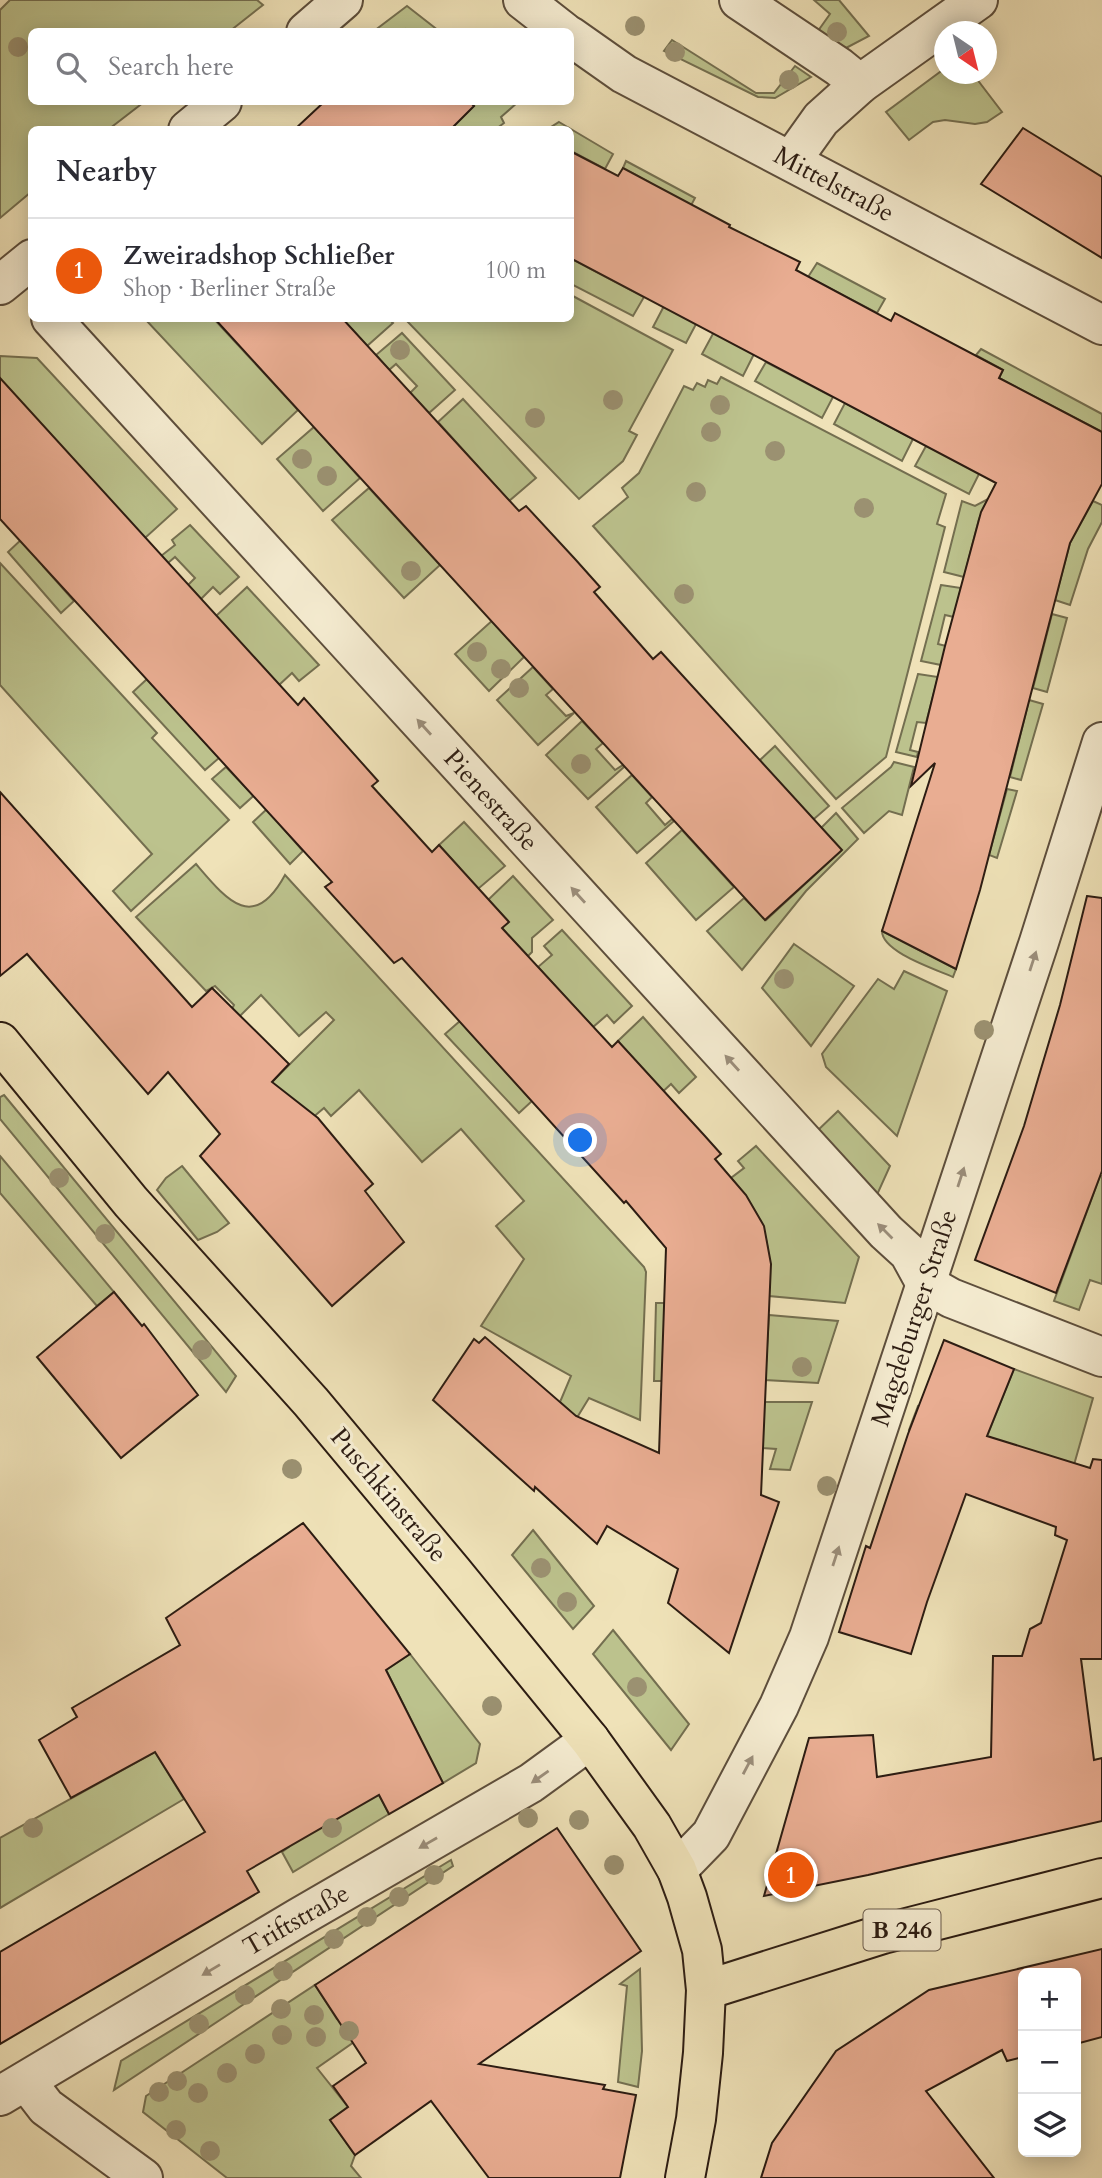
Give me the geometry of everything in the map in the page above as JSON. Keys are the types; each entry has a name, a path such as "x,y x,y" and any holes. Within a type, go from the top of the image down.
{"main road":[{"name":"Puschkinstraße","path":"0,1042 131,1202 311,1402 590,1741 638,1806 677,1870 702,1950 705,1990"},
{"name":"B 246","path":"705,1990 883,1934 1102,1878"},
{"path":"685,2178 696,2119 703,2053 705,1990"}],"street":[{"path":"523,0 559,28"},
{"path":"739,0 860,84"},
{"path":"791,161 821,119 860,84 978,0"},
{"path":"311,28 342,1"},
{"name":"Mittelstraße","path":"574,39 624,74 1102,325"},
{"path":"193,126 218,105"},
{"name":"Pienestraße","path":"55,322 877,1222 909,1253 926,1284"},
{"name":"Magdeburger Straße","path":"677,1870 711,1835 779,1706 809,1637 1102,742"},
{"path":"926,1284 951,1298 1102,1357"},
{"name":"Triftstraße","path":"13,2088 531,1783 590,1741"},
{"path":"13,2088 47,2107 144,2178"}],"green space":[{"path":"10,0 257,0 263,5 234,28 28,28 28,105 140,105 113,126 28,126 28,195 0,218 0,10"},
{"path":"814,0 839,0 869,36 846,48 818,31 830,14"},
{"path":"407,6 435,28 378,28"},
{"path":"672,40 756,93 774,93 795,66 811,77 775,98 758,97 664,51"},
{"path":"934,76 934,84 981,84 1002,112 987,122 975,124 945,120 933,122 909,140 886,112"},
{"path":"515,105 501,117 504,123 500,126 454,126 474,106"},
{"path":"574,131 613,154 605,169 574,153"},
{"path":"626,161 695,198 687,213 649,182 623,168"},
{"path":"574,260 644,297 633,316 574,286"},
{"path":"729,262 686,343 653,327 664,306"},
{"path":"817,263 885,299 877,313 808,277"},
{"path":"747,271 754,354 743,376 702,354"},
{"path":"574,297 673,350 629,431 637,435 623,461 579,499 408,322 574,322"},
{"path":"148,322 217,322 298,410 262,444"},
{"path":"345,322 393,323 367,346"},
{"path":"402,333 455,390 429,413 410,393 417,386 396,364 389,370 376,355"},
{"path":"981,349 1102,414 1102,432 999,378 1003,370 976,355"},
{"path":"0,356 37,358 177,509 145,538 0,413"},
{"path":"766,362 833,397 822,418 755,381"},
{"path":"721,377 946,494 937,524 945,527 886,757 836,799 593,526 628,497 622,488 639,473 684,386 693,390 697,383 705,387 708,380 717,384"},
{"path":"463,399 536,478 509,501 438,422"},
{"path":"845,403 913,439 902,461 834,424"},
{"path":"314,427 360,478 323,511 277,459"},
{"path":"926,446 992,448 969,494 915,466"},
{"path":"369,488 440,565 404,598 332,520"},
{"path":"988,499 979,519 964,577 944,572 962,501 975,506"},
{"path":"1093,501 1102,505 1102,522 1088,549 1070,605 1055,600 1070,543"},
{"path":"40,522 43,566 74,601 61,613 8,552"},
{"path":"190,525 239,577 220,594 213,587 201,599 188,585 195,578 175,557 168,563 161,556 175,545 172,540"},
{"path":"0,563 157,733 152,738 229,820 131,911 113,891 152,854 0,685"},
{"path":"544,574 504,634 524,657 489,691 455,654"},
{"path":"941,585 961,588 954,617 945,615 938,644 946,646 941,665 921,661"},
{"path":"247,587 319,665 299,681 292,673 279,685 216,616"},
{"path":"1052,614 1067,618 1047,692 1033,688"},
{"path":"533,667 553,689 546,695 566,716 574,713 538,745 497,700"},
{"path":"918,674 938,677 926,723 917,722 910,750 918,752 917,757 896,752"},
{"path":"147,679 219,758 205,770 133,692"},
{"path":"1029,700 1043,704 1021,780 1010,777"},
{"path":"582,721 603,743 596,749 615,770 623,765 624,767 588,799 546,755"},
{"path":"775,746 829,806 807,825 760,760"},
{"path":"306,749 240,808 212,779 226,767 248,790"},
{"path":"317,762 282,827 303,851 290,864 253,822"},
{"path":"894,762 914,767 902,815 889,811 864,833 842,808"},
{"path":"632,775 652,797 646,803 665,825 672,819 674,821 637,853 596,807"},
{"path":"1007,789 1017,791 997,858 989,855"},
{"path":"836,813 858,839 806,891 742,970 707,931 744,898 766,920 841,851 821,828"},
{"path":"464,822 505,866 472,894 459,867 439,845"},
{"path":"682,830 734,887 696,920 646,863"},
{"path":"196,864 229,898 240,905 251,907 262,903 273,893 285,875 644,1267 646,1272 640,1420 589,1398 578,1416 575,1416 560,1402 571,1376 481,1326 524,1259 496,1226 524,1201 461,1129 422,1162 359,1090 331,1116 324,1108 311,1119 271,1083 334,1020 326,1012 299,1036 261,995 240,1016 232,1009 234,1005 215,986 206,991 136,917"},
{"path":"513,876 553,920 532,938 532,952 528,956 502,928 508,921 488,900"},
{"path":"562,930 632,1006 614,1023 607,1015 593,1027 538,967 552,955 544,946"},
{"path":"882,931 956,969 953,977 900,953 884,939"},
{"path":"794,944 854,986 811,1046 762,988"},
{"path":"904,971 947,991 897,1136 826,1067 822,1054 878,979 894,989"},
{"path":"643,1017 696,1077 679,1093 671,1084 657,1097 618,1041"},
{"path":"460,1021 532,1101 519,1113 445,1034"},
{"path":"4,1095 236,1376 226,1392 0,1119 0,1097"},
{"path":"838,1111 890,1166 876,1197 816,1132"},
{"path":"756,1146 859,1257 845,1303 769,1296 768,1246 764,1232 752,1206 731,1178 744,1168 738,1161"},
{"path":"0,1156 114,1292 97,1306 0,1193"},
{"path":"182,1166 229,1223 217,1232 198,1240 157,1190 166,1178"},
{"path":"1100,1176 1102,1284 1090,1280 1079,1310 1054,1301"},
{"path":"656,1303 665,1303 671,1381 654,1381"},
{"path":"769,1315 838,1321 818,1383 765,1380"},
{"path":"1014,1369 1093,1398 1066,1493 909,1430 918,1406 988,1434"},
{"path":"764,1402 812,1402 790,1470 770,1469 776,1449 762,1448"},
{"path":"533,1530 594,1606 573,1629 512,1555"},
{"path":"613,1630 689,1724 671,1750 593,1654"},
{"path":"410,1654 480,1744 476,1763 443,1783 386,1670"},
{"path":"333,1706 389,1814 293,1872 282,1852 289,1847"},
{"path":"155,1752 184,1799 0,1908 0,1838"},
{"path":"451,1860 453,1866 114,2090 121,2061"},
{"path":"640,1969 642,2051 638,2087 618,2082 627,1986 620,1984"},
{"path":"315,1985 337,2019 374,2028 317,2068 348,2107 330,2120 355,2155 351,2166 361,2178 227,2178 143,2112 146,2096"}],"building":[{"path":"321,105 474,106 454,126 298,126"},
{"path":"1023,128 1102,177 1102,258 981,184"},
{"path":"574,153 618,176 623,168 730,225 729,227 800,262 796,270 891,321 895,313 1003,370 999,378 1102,432 1102,484 1070,543 980,890 956,969 882,931 935,763 911,786 981,512 996,483 574,260"},
{"path":"218,322 346,322 519,511 526,506 575,559 600,587 594,592 653,659 661,652 842,850 765,920"},
{"path":"0,378 298,705 304,698 378,781 372,786 432,852 439,845 509,922 502,928 612,1047 618,1041 704,1135 721,1154 715,1159 746,1195 764,1226 771,1264 761,1495 779,1502 729,1653 668,1603 678,1569 607,1526 597,1544 433,1400 474,1339 479,1343 485,1337 576,1416 659,1453 666,1248 402,958 394,963 325,887 332,882 0,519"},
{"path":"0,792 192,1007 212,988 289,1064 272,1082 318,1118 373,1184 365,1191 404,1242 332,1306 200,1156 220,1134 168,1072 148,1094 27,954 0,976"},
{"path":"1087,896 1102,898 1102,1171 1056,1293 975,1260 1024,1126 1060,1005"},
{"path":"114,1292 142,1326 144,1324 198,1395 121,1458 37,1357"},
{"path":"944,1340 1014,1369 987,1436 1090,1468 1093,1459 1102,1460 1102,1659 1081,1659 1094,1760 1102,1758 1102,1821 764,1896 809,1738 873,1735 877,1777 991,1757 993,1656 1022,1656 1030,1629 1041,1623 1067,1540 1055,1535 1056,1527 966,1494 911,1654 839,1632 866,1546 870,1548 908,1434"},
{"path":"303,1523 410,1654 386,1670 443,1783 389,1814 379,1795 247,1871 259,1892 0,2044 0,1952 205,1832 155,1752 71,1798 39,1740 77,1717 72,1708 180,1645 166,1618"},
{"path":"557,1828 641,1951 479,2064 605,2085 603,2089 636,2095 620,2178 489,2178 431,2101 355,2155 330,2120 348,2107 333,2086 366,2063 315,1985"},
{"path":"1102,1949 1102,2037 1081,2043 1081,1968 1022,1968"},
{"path":"1018,1969 1018,2058 1007,2061 1002,2050 926,2091 994,2178 761,2178 772,2143 836,2051 929,1990"}],"place":[{"name":"Zweiradshop Schließer","path":"791,1875"}]}
